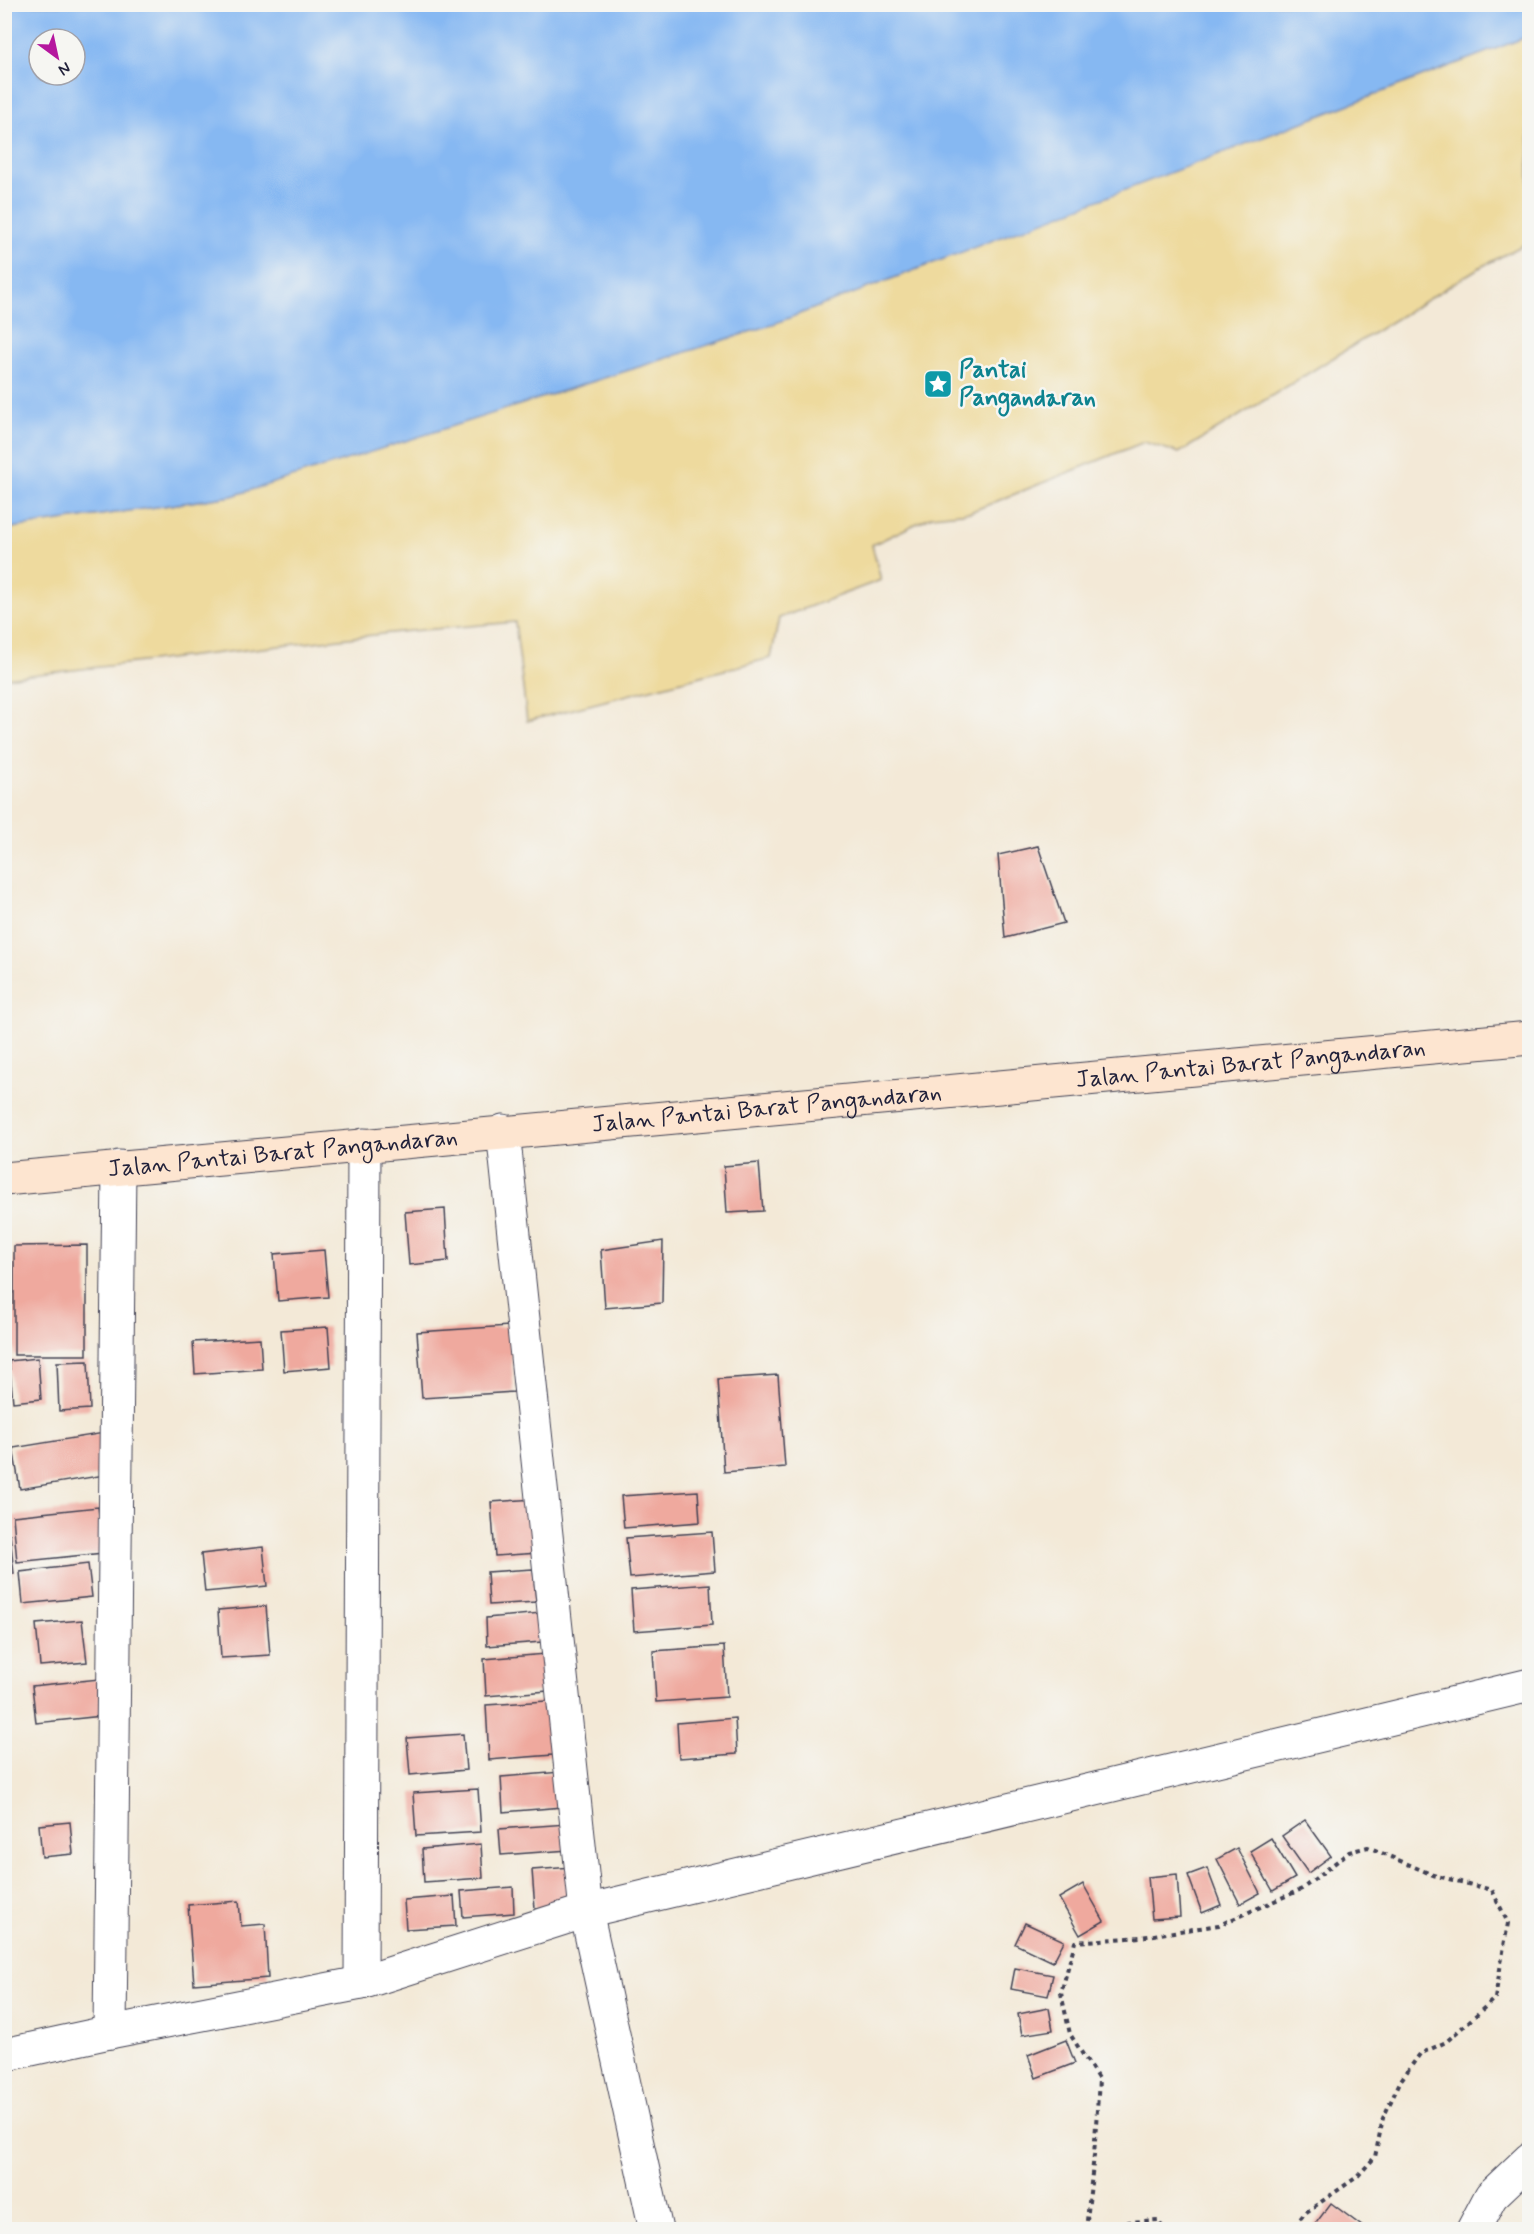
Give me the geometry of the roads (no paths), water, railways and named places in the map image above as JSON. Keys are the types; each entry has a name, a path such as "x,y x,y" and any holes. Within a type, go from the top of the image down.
{"street":[{"name":"Jalan Pantai Barat Pangandaran","path":"4,1179 503,1131 1530,1038"},
{"path":"503,1131 586,1911 656,2229"},
{"path":"361,1983 364,1145"},
{"path":"110,2032 119,1167"},
{"path":"4,2055 361,1983 586,1911 1530,1685"},
{"path":"1473,2229 1491,2196 1530,2159"}],"water":[{"path":"1529,4 1529,36 768,326 232,496 5,529 5,5"}],"place":[{"name":"Pantai Pangandaran","path":"938,384"}]}
